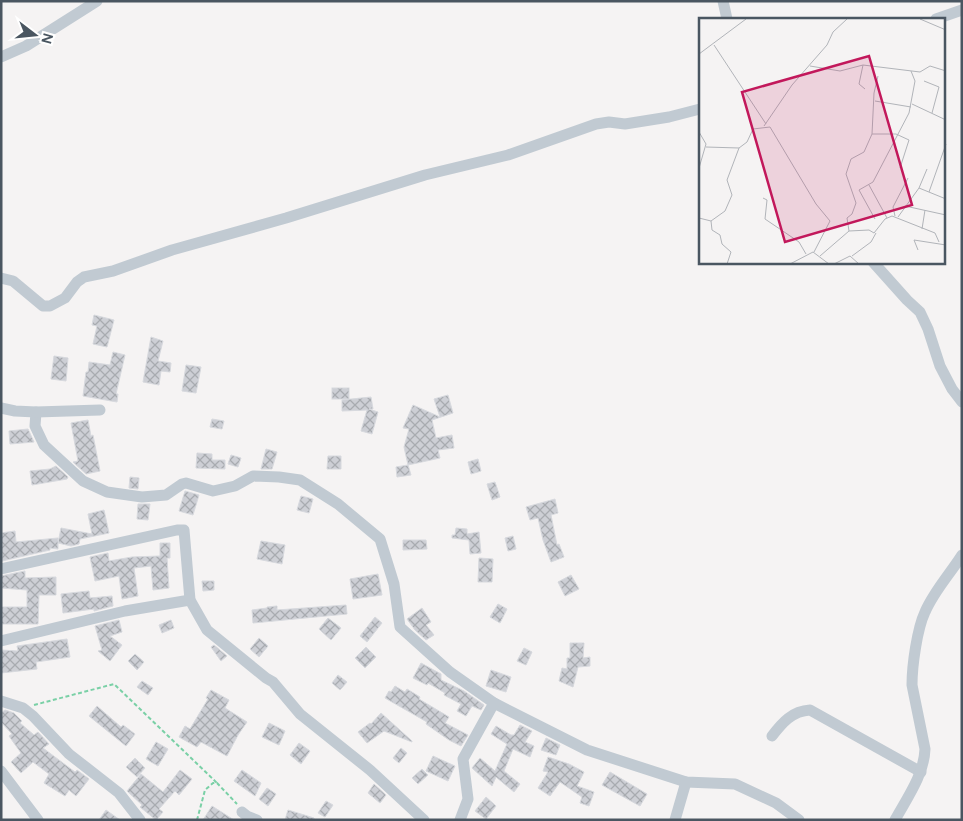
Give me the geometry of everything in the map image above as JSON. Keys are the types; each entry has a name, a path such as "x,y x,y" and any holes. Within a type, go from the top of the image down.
{"street":[{"path":"1,57 26,46 97,1"},
{"path":"723,1 727,18"},
{"path":"939,18 962,10"},
{"path":"1,278 13,282 43,306 50,306 65,298 77,282 84,277 113,271 172,250 286,218 425,175 508,154 596,124 609,122 625,124 669,117 699,109"},
{"path":"875,264 920,312 928,329 940,366 952,389 962,402"},
{"path":"1,408 36,412 100,410"},
{"path":"36,412 35,426 48,449 83,481 107,492 130,496 166,495 186,483 214,491 235,486 252,476 300,480 338,504 380,539 394,584 400,628 450,672 494,703 587,750 686,782 735,784 776,803 799,820"},
{"path":"1,570 184,530 190,600 207,630 272,682 300,714 370,770 424,820"},
{"path":"895,820 921,772 924,760 925,749 912,685 912,674 921,624 932,600 962,555"},
{"path":"1,641 125,611 190,600"},
{"path":"1,701 23,708 69,754 119,793 140,820"},
{"path":"460,820 468,799 463,759 494,703"},
{"path":"772,736 783,721 802,711 810,710 921,772"},
{"path":"4,780 38,820"},
{"path":"675,820 686,782"},
{"path":"242,812 257,820"}],"path":[{"path":"23,708 114,684 218,783 242,812"},
{"path":"197,820 205,790 213,783 218,783"}],"building":[{"path":"94,315 114,320 107,347 93,344 97,326 92,325"},
{"path":"151,337 163,341 158,361 171,363 170,372 161,371 159,385 143,382"},
{"path":"113,352 125,355 116,394 118,394 117,402 83,396 89,362 110,365"},
{"path":"54,356 68,358 66,381 51,379"},
{"path":"186,365 201,367 196,393 182,391"},
{"path":"332,388 349,388 349,399 332,399"},
{"path":"448,395 453,413 432,420 436,438 452,435 454,448 438,450 440,458 408,465 404,447 409,429 403,428 413,405 440,417 434,399"},
{"path":"371,397 373,409 369,409 378,412 372,434 361,431 367,410 342,411 342,400"},
{"path":"212,419 224,421 222,429 210,427"},
{"path":"88,420 100,471 86,474 73,462 78,461 71,423"},
{"path":"28,429 34,442 10,444 9,431"},
{"path":"266,449 277,452 272,469 261,469"},
{"path":"197,453 212,454 212,460 225,460 225,469 196,468"},
{"path":"231,455 241,458 238,467 228,464"},
{"path":"328,456 341,456 341,469 327,469"},
{"path":"478,459 481,471 471,474 468,462"},
{"path":"408,465 411,475 397,477 396,467"},
{"path":"56,466 68,477 67,479 32,485 30,471 50,469"},
{"path":"130,477 139,478 138,489 129,488"},
{"path":"495,482 500,497 492,500 487,484"},
{"path":"185,491 199,495 193,515 179,511"},
{"path":"301,496 313,499 309,513 297,510"},
{"path":"555,499 558,513 551,515 557,545 559,544 564,557 551,562 538,518 530,520 526,507"},
{"path":"138,504 150,504 148,520 137,519"},
{"path":"104,510 109,533 80,539 79,544 71,546 58,543 61,528 92,534 88,514"},
{"path":"456,528 467,529 467,534 479,532 481,553 470,554 469,540 452,538 452,535 455,535"},
{"path":"15,531 16,542 58,538 58,549 50,548 50,550 2,561 1,533"},
{"path":"513,536 516,549 508,551 505,538"},
{"path":"403,540 426,540 427,549 403,550"},
{"path":"261,541 285,545 282,564 257,559"},
{"path":"160,543 170,543 170,558 167,558 169,588 153,590 151,566 134,568 138,596 122,599 119,576 95,581 90,557 108,553 109,561 132,557 160,556"},
{"path":"479,558 493,559 492,582 478,582"},
{"path":"25,571 25,578 56,577 56,595 39,595 38,624 1,624 1,607 27,607 27,590 1,588 1,576"},
{"path":"378,574 382,595 353,599 350,579"},
{"path":"571,575 579,589 565,596 558,582"},
{"path":"202,581 214,581 214,590 203,591"},
{"path":"89,591 90,598 112,596 113,606 94,611 94,609 63,613 61,594"},
{"path":"498,604 507,609 500,623 490,617"},
{"path":"346,605 347,614 253,623 252,610 267,607 277,606 277,610"},
{"path":"422,608 431,622 426,625 434,635 426,640 407,619"},
{"path":"375,617 382,623 367,642 360,636"},
{"path":"328,618 341,628 331,640 319,629"},
{"path":"119,620 122,632 110,636 122,645 110,661 98,651 102,650 95,626"},
{"path":"171,620 174,628 162,633 159,625"},
{"path":"259,638 268,646 259,657 250,649"},
{"path":"67,639 70,657 36,662 37,669 1,673 1,650 18,651 17,646"},
{"path":"570,643 584,643 583,658 590,657 590,666 578,667 573,687 559,681 562,668 567,669 567,658 570,658"},
{"path":"214,645 227,656 221,661 211,647"},
{"path":"366,647 376,657 365,668 355,658"},
{"path":"524,648 532,652 526,665 517,661"},
{"path":"135,654 144,662 137,670 128,661"},
{"path":"421,663 441,674 441,680 464,691 484,705 481,710 472,706 466,716 457,711 461,704 444,695 445,693 428,683 427,685 413,678"},
{"path":"491,670 511,677 506,692 486,686"},
{"path":"338,675 347,682 340,690 332,683"},
{"path":"142,681 153,688 148,695 137,687"},
{"path":"395,686 405,692 407,689 420,697 419,699 449,717 445,723 468,735 461,746 426,724 427,722 385,698"},
{"path":"211,690 229,700 225,708 247,722 227,756 201,742 197,747 179,737 185,726 190,729 208,699 206,698"},
{"path":"97,706 121,727 123,725 135,734 126,746 89,716"},
{"path":"5,710 14,713 22,721 20,723 34,735 38,732 49,744 43,748 75,772 77,770 89,779 76,796 69,790 65,796 44,783 49,774 33,762 21,773 11,762 21,753 9,736 12,734 1,722 1,713"},
{"path":"381,713 412,742 384,731 367,743 358,732 371,724"},
{"path":"269,723 285,731 279,745 262,737"},
{"path":"520,725 532,731 525,742 534,746 530,757 513,749 504,771 520,784 514,792 496,777 492,786 472,768 480,758 495,771 507,744 491,734 496,726 514,735"},
{"path":"546,738 560,745 556,755 541,750"},
{"path":"156,742 168,749 158,766 146,759"},
{"path":"299,743 310,751 301,764 290,755"},
{"path":"401,748 407,753 399,763 393,758"},
{"path":"433,756 455,766 448,781 426,771"},
{"path":"548,757 569,764 584,772 577,786 594,792 589,806 580,803 582,797 560,782 550,796 538,788 548,772 543,771"},
{"path":"135,758 145,768 137,777 126,767"},
{"path":"422,769 428,775 418,784 412,778"},
{"path":"180,770 192,779 179,795 175,791 159,809 163,812 156,820 140,807 142,805 127,791 141,774 163,792"},
{"path":"242,770 261,783 255,796 234,781"},
{"path":"610,772 647,794 640,806 602,785"},
{"path":"374,784 386,795 380,803 368,793"},
{"path":"267,788 276,794 268,806 259,799"},
{"path":"486,797 496,806 486,819 475,811"},
{"path":"326,801 333,805 325,817 318,813"},
{"path":"212,806 234,820 203,820"},
{"path":"106,810 120,820 99,820"},
{"path":"288,810 314,818 314,820 285,820"}]}
